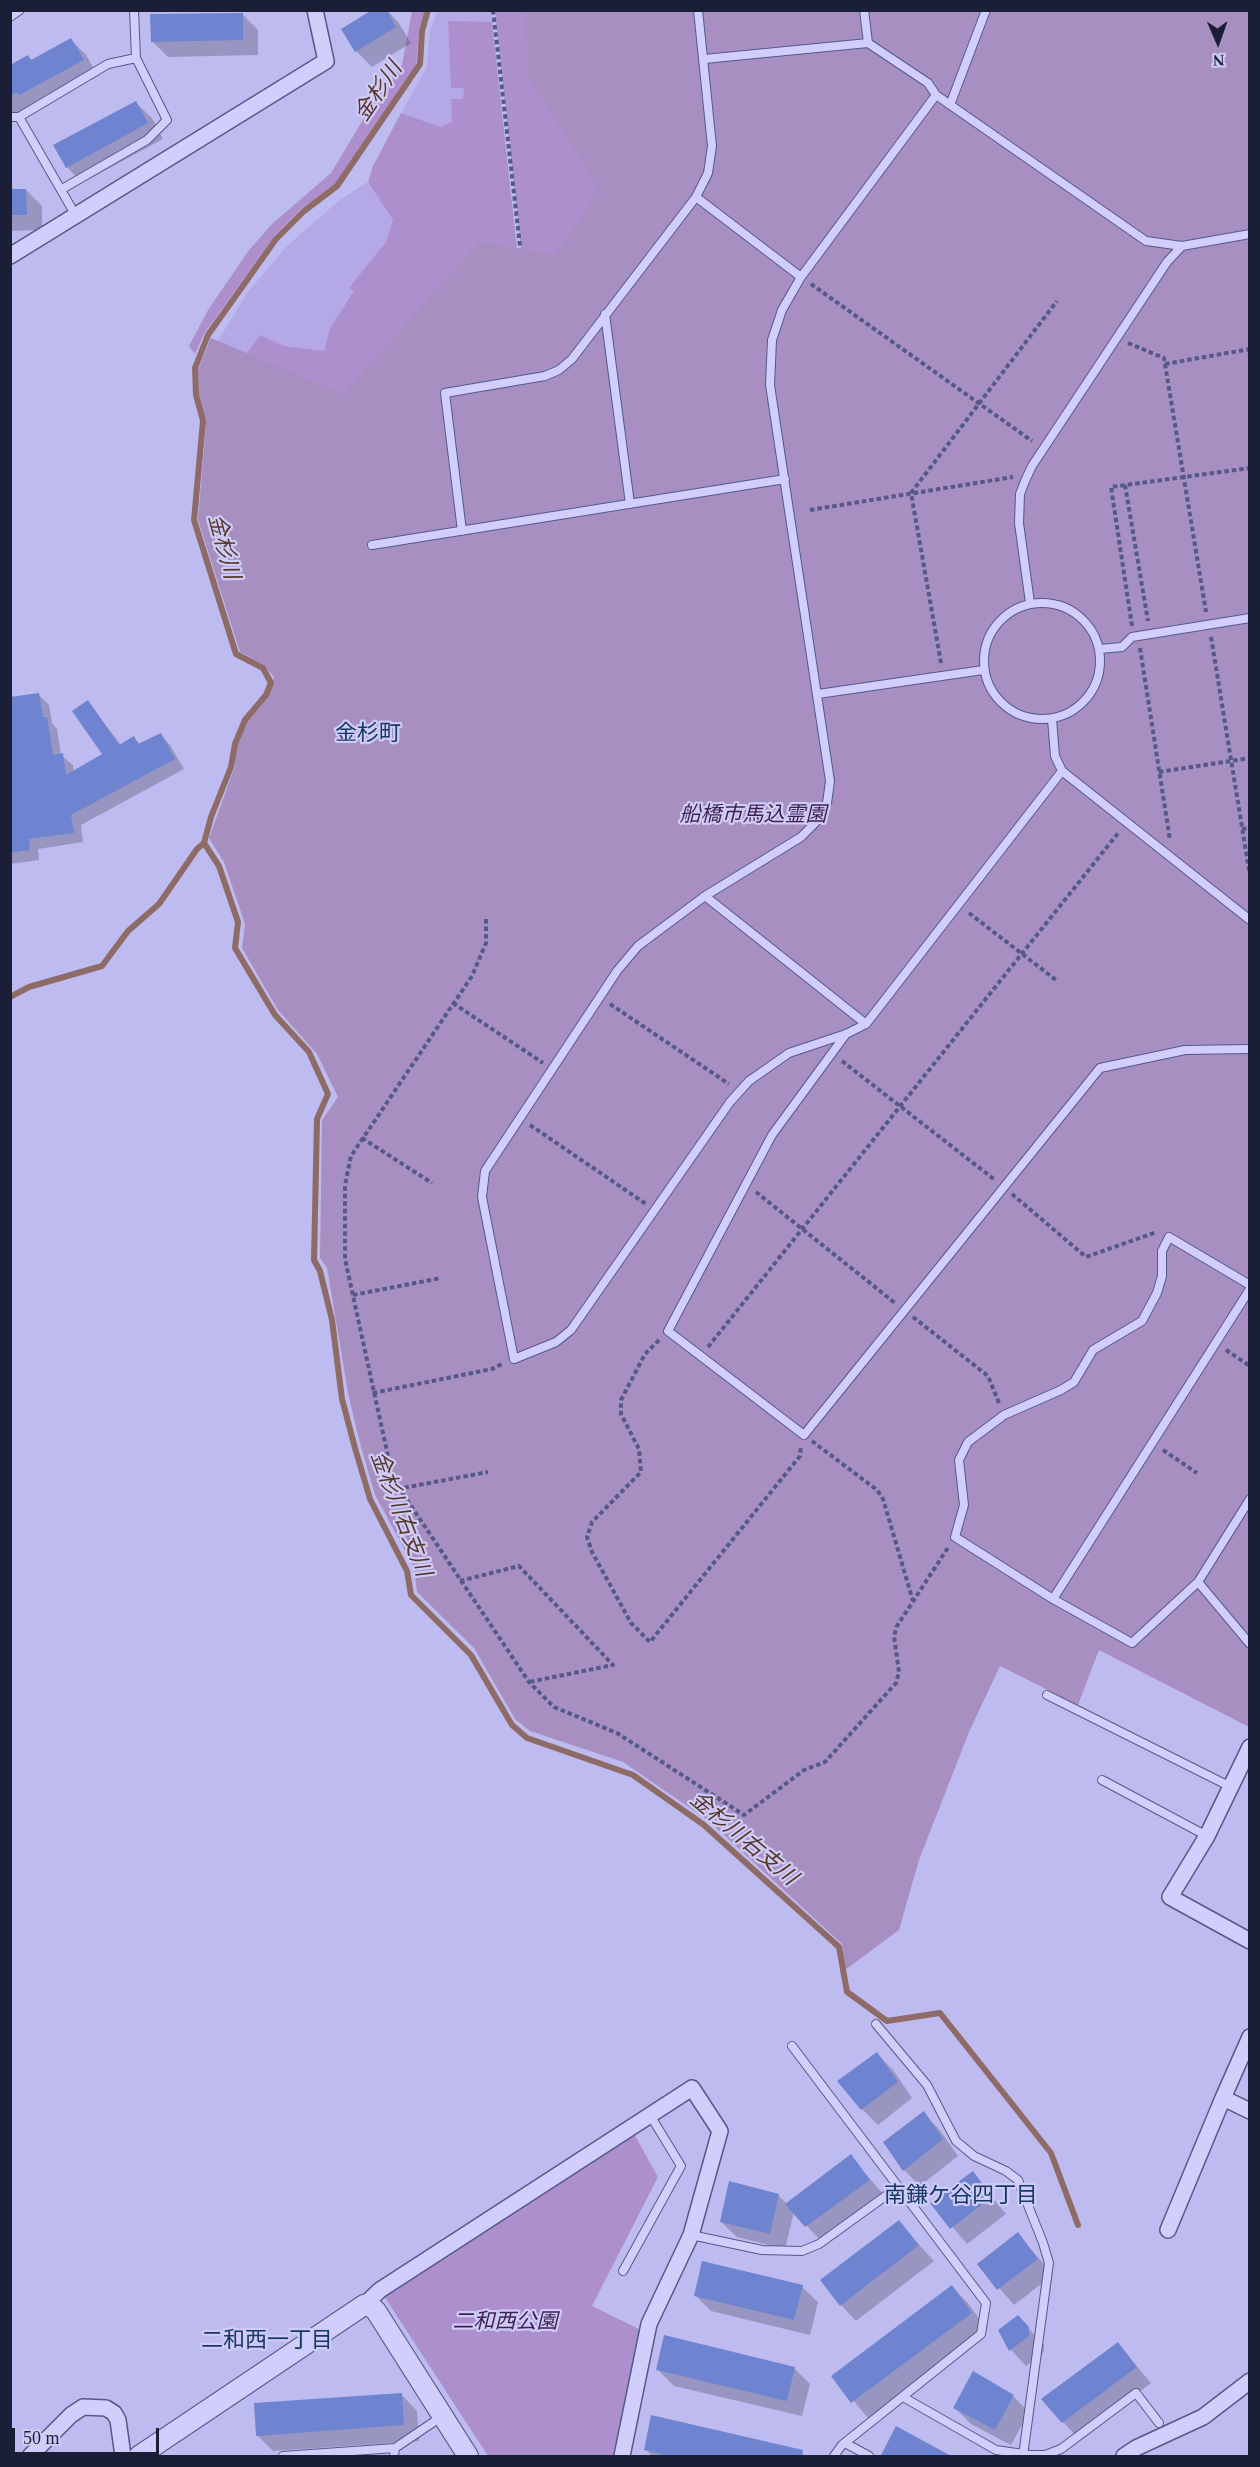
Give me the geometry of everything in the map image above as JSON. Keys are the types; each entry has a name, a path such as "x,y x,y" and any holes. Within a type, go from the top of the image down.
{"street":[{"path":"10,256 326,61 315,10"},
{"path":"1250,1747 1207,1836 1170,1898 1250,1941"},
{"path":"1168,2229 1250,2037"},
{"path":"140,2457 364,2305 390,2283 692,2088 720,2131 691,2235 649,2324 622,2457"},
{"path":"1223,2098 1250,2110"},
{"path":"364,2305 369,2304 376,2311 468,2457"},
{"path":"1124,2457 1136,2448 1203,2417 1250,2381"},
{"path":"30,2457 70,2415 83,2408 106,2408 114,2413 118,2420 123,2457"}],"lane":[{"path":"10,17 20,10"},
{"path":"62,189 147,140 167,120 136,58 134,10"},
{"path":"462,531 445,393 546,376 559,370 572,359 696,198 711,160 705,59 698,10"},
{"path":"864,10 868,43"},
{"path":"950,105 986,10"},
{"path":"705,59 868,43 928,83 936,95 950,105 1146,241 1182,246 1250,234"},
{"path":"76,216 62,189 15,117 108,64 136,58"},
{"path":"936,95 801,277 782,310 772,340 770,385 830,781 827,803 815,823 801,837 705,896 638,946 600,997 485,1171 482,1181 482,1197 514,1359 556,1342 571,1330 730,1102 749,1081 789,1053 846,1035 866,1024 1062,771"},
{"path":"696,198 801,277"},
{"path":"1030,603 1019,524 1020,494 1027,475 1117,338 1182,246"},
{"path":"605,314 630,504"},
{"path":"372,545 785,479"},
{"path":"1048,602 1066,607 1082,617 1093,632 1100,649 1100,672 1091,694 1074,710 1052,719 1029,718 1008,709 992,692 983,670 986,644 999,621 1013,610 1030,603 1048,602"},
{"path":"1100,649 1122,646 1136,636 1250,618"},
{"path":"818,694 983,670"},
{"path":"1052,719 1055,756 1062,771 1250,920"},
{"path":"705,896 866,1024"},
{"path":"846,1035 772,1135 668,1331 804,1435 1100,1068 1185,1050 1250,1049"},
{"path":"1053,1599 1250,1287 1168,1237 1162,1251 1162,1276 1157,1293 1142,1321 1093,1350 1074,1382 1061,1390 1004,1414 968,1442 959,1460 964,1505 955,1537 1053,1599 1132,1642 1198,1582 1250,1499"},
{"path":"1198,1582 1250,1644"},
{"path":"1047,1695 1231,1787"},
{"path":"1102,1780 1207,1836"},
{"path":"876,2024 927,2085 956,2141 974,2156 1006,2170 1018,2180 1043,2243 1049,2263 1023,2455"},
{"path":"792,2046 986,2303 981,2334 845,2443 834,2457"},
{"path":"622,2271 681,2166 650,2115"},
{"path":"691,2235 762,2250 801,2251 819,2244 898,2187"},
{"path":"903,2397 996,2450 1023,2455 1045,2456 1061,2449 1136,2393 1159,2423"},
{"path":"283,2456 394,2452 442,2416"},
{"path":"845,2443 870,2457"}],"path":[{"path":"494,10 520,246"},
{"path":"801,277 1043,449"},
{"path":"943,676 911,493 1057,302"},
{"path":"1117,338 1164,358 1250,876"},
{"path":"1165,364 1250,349"},
{"path":"1173,859 1111,487 1250,468"},
{"path":"810,510 1027,475"},
{"path":"1125,485 1150,634"},
{"path":"1160,772 1250,758"},
{"path":"701,1356 1127,822"},
{"path":"1242,829 1250,828"},
{"path":"959,905 1056,981"},
{"path":"486,919 486,943 480,960 351,1156 345,1185 345,1259 373,1394 397,1489 529,1683 554,1707 617,1733 744,1815 804,1770 825,1762 896,1683 899,1672 894,1636 897,1626 955,1537"},
{"path":"600,997 729,1084"},
{"path":"453,1004 552,1070"},
{"path":"833,1053 1004,1187 1086,1257 1159,1232"},
{"path":"519,1118 646,1204"},
{"path":"362,1138 432,1184"},
{"path":"746,1184 988,1376 1004,1414"},
{"path":"353,1295 441,1278"},
{"path":"668,1331 645,1354 621,1400 621,1414 639,1449 641,1472 592,1522 587,1537 592,1552 631,1623 650,1642 800,1456 804,1435 877,1490 883,1499 913,1601"},
{"path":"1216,1342 1250,1366"},
{"path":"373,1394 492,1369 514,1359"},
{"path":"1152,1443 1197,1473"},
{"path":"397,1489 488,1472"},
{"path":"460,1581 519,1566 613,1665 529,1683"}],"shaded area":[{"path":"437,11 492,11 492,22 448,22 452,88 465,88 463,99 451,99 453,122 441,127 401,113 427,67 430,31"},
{"path":"368,182 393,220 386,242 350,288 354,291 330,328 324,351 285,346 260,335 247,355 217,342 248,292 289,244 341,199"}],"green space":[{"path":"412,11 425,11 419,30 416,66 335,184 302,208 275,235 204,334 195,354 189,346 208,310 249,250 272,224 331,173 373,103 402,65"},
{"path":"495,11 616,11 701,158 198,520 206,427 199,394 198,370 211,338 246,354 260,335 285,346 324,351 330,328 354,291 349,288 386,242 393,220 368,182 373,166 401,113 441,127 452,122 451,99 463,99 464,88 451,88 448,21 492,22 517,248 521,248"},
{"name":"船橋市馬込霊園","path":"526,11 1249,11 1249,1727 1099,1650 1078,1705 1000,1666 969,1732 919,1860 899,1930 845,1970 842,1944 709,1821 623,1762 530,1731 515,1719 474,1648 417,1592 414,1567 375,1495 361,1447 349,1398 327,1268 320,1258 322,1120 338,1097 317,1054 278,1010 242,948 245,924 224,862 209,838 235,766 235,751 247,722 268,697 274,677 264,665 240,652 198,520 206,427 199,394 198,370 211,338 343,394 479,241 554,255 589,207 596,184 527,76"},
{"name":"二和西公園","path":"634,2134 658,2177 592,2306 641,2330 614,2456 488,2456 384,2296"}],"building":[{"path":"372,10 387,10 396,27 355,52 341,29"},
{"path":"243,13 243,40 151,42 150,14"},
{"path":"71,38 84,60 19,95 17,92 10,96 10,65 28,55 31,60"},
{"path":"136,101 148,123 66,168 53,145"},
{"path":"10,189 26,189 27,215 10,215"},
{"path":"39,693 43,717 47,717 53,755 63,753 66,775 102,754 72,711 88,700 119,745 134,736 138,744 161,733 175,759 71,815 74,833 29,839 30,850 10,853 10,697"},
{"path":"877,2052 898,2082 861,2110 837,2081"},
{"path":"924,2111 943,2139 903,2171 883,2142"},
{"path":"851,2154 870,2180 805,2227 785,2204"},
{"path":"973,2171 992,2197 950,2229 930,2203"},
{"path":"729,2181 779,2194 770,2234 720,2222"},
{"path":"899,2220 919,2245 840,2306 820,2280"},
{"path":"1018,2232 1038,2259 997,2290 977,2264"},
{"path":"702,2261 803,2285 794,2320 694,2296"},
{"path":"952,2285 972,2313 851,2403 831,2376"},
{"path":"1018,2315 1029,2327 1029,2336 1009,2351 998,2330"},
{"path":"664,2335 795,2367 787,2401 656,2370"},
{"path":"1118,2342 1137,2367 1062,2423 1041,2399"},
{"path":"973,2371 1014,2395 995,2430 953,2408"},
{"path":"402,2393 404,2425 256,2436 254,2403"},
{"path":"651,2415 803,2450 802,2457 672,2457 644,2450"},
{"path":"896,2426 953,2457 880,2457"}],"waterway":[{"name":"金杉川","path":"10,997 29,987 102,966 128,931 159,904 197,849 204,843 211,817 231,767 235,744 245,720 266,695 271,683 263,668 236,654 194,520 203,421 196,395 195,368 208,335 276,239 304,211 337,186 420,64 422,31 428,10"},
{"name":"金杉川右支川","path":"204,843 219,866 238,922 235,948 275,1015 309,1052 328,1094 317,1119 314,1260 320,1271 332,1320 342,1399 355,1448 370,1499 407,1571 411,1595 471,1655 512,1725 527,1738 633,1775 704,1825 839,1947 847,1992 887,2021 940,2013 1051,2153 1078,2225"}],"district":[{"name":"金杉町","path":"368,734"},
{"name":"南鎌ケ谷四丁目","path":"961,2196"},
{"name":"二和西一丁目","path":"267,2341"}]}
